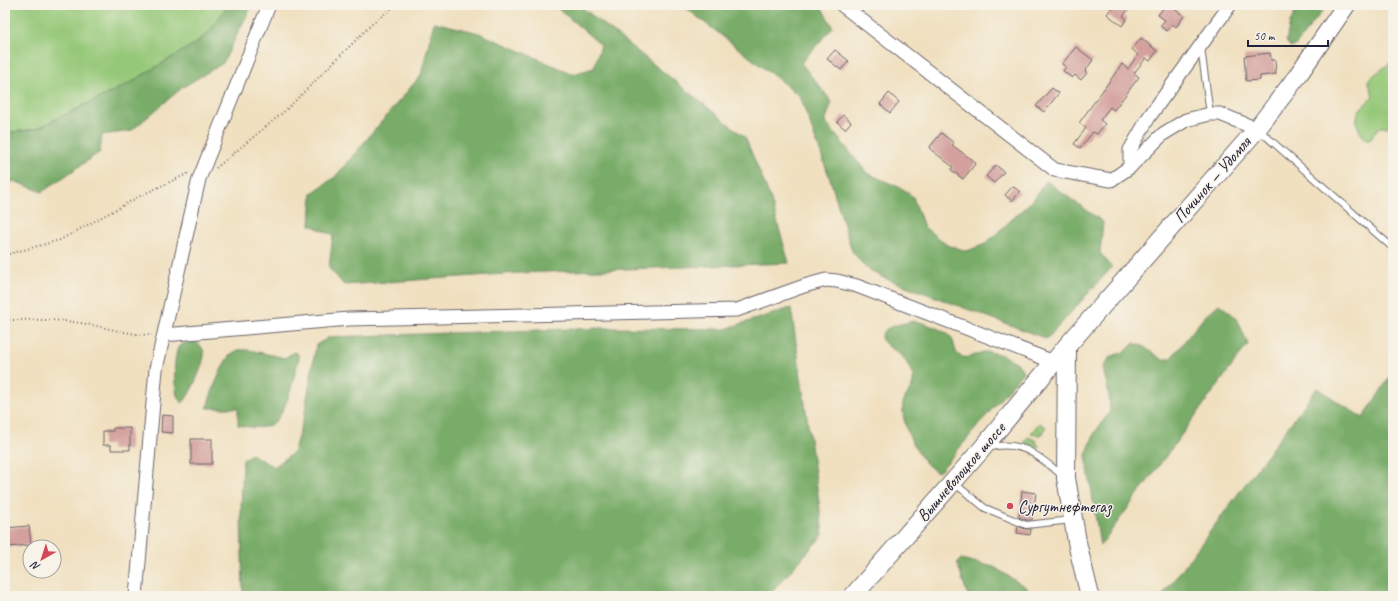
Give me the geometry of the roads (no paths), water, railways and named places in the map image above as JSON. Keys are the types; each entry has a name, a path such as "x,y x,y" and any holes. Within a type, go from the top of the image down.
{"main road":[{"name":"Починок — Удомля","path":"1067,346 1257,129 1296,78 1346,5"},
{"name":"Вышневолоцкое шоссе","path":"853,596 981,450 1067,346"},
{"path":"1067,346 1066,478 1073,520 1090,596"}],"street":[{"path":"136,596 156,369 199,179 269,5"},
{"path":"842,5 1055,170 1111,180 1130,167 1163,134 1186,120 1210,114 1220,114 1257,129"},
{"path":"1130,167 1130,150 1149,118 1230,5"},
{"path":"164,335 349,319 738,310 804,286 826,280 857,286 1054,362"}],"lane":[{"path":"1201,44 1210,114"},
{"path":"1257,129 1393,248"},
{"path":"981,450 1009,444 1040,457 1066,478"},
{"path":"952,482 985,508 1026,525 1073,520"}],"place":[{"name":"Сургутнефтегаз","path":"1010,506"}]}
